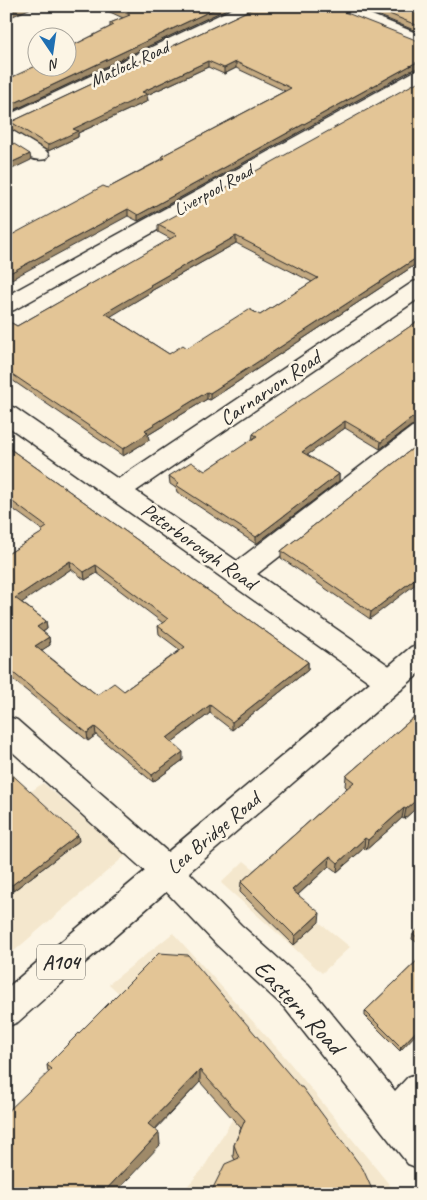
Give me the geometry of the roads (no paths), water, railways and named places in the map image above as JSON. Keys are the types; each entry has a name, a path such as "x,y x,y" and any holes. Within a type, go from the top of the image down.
{"street":[{"name":"Matlock Road","path":"6,123 252,6"},
{"path":"334,6 421,41"},
{"name":"Liverpool Road","path":"6,305 421,75"},
{"path":"6,135 39,155"},
{"name":"Carnarvon Road","path":"119,490 421,286"},
{"name":"Peterborough Road","path":"6,413 239,574 320,632 328,640 391,682"},
{"path":"239,574 421,433"},
{"name":"Lea Bridge Road","path":"6,1011 421,655"},
{"name":"Eastern Road","path":"6,728 168,871 229,935 296,996 421,1151"},
{"path":"394,1118 421,1089"}]}
